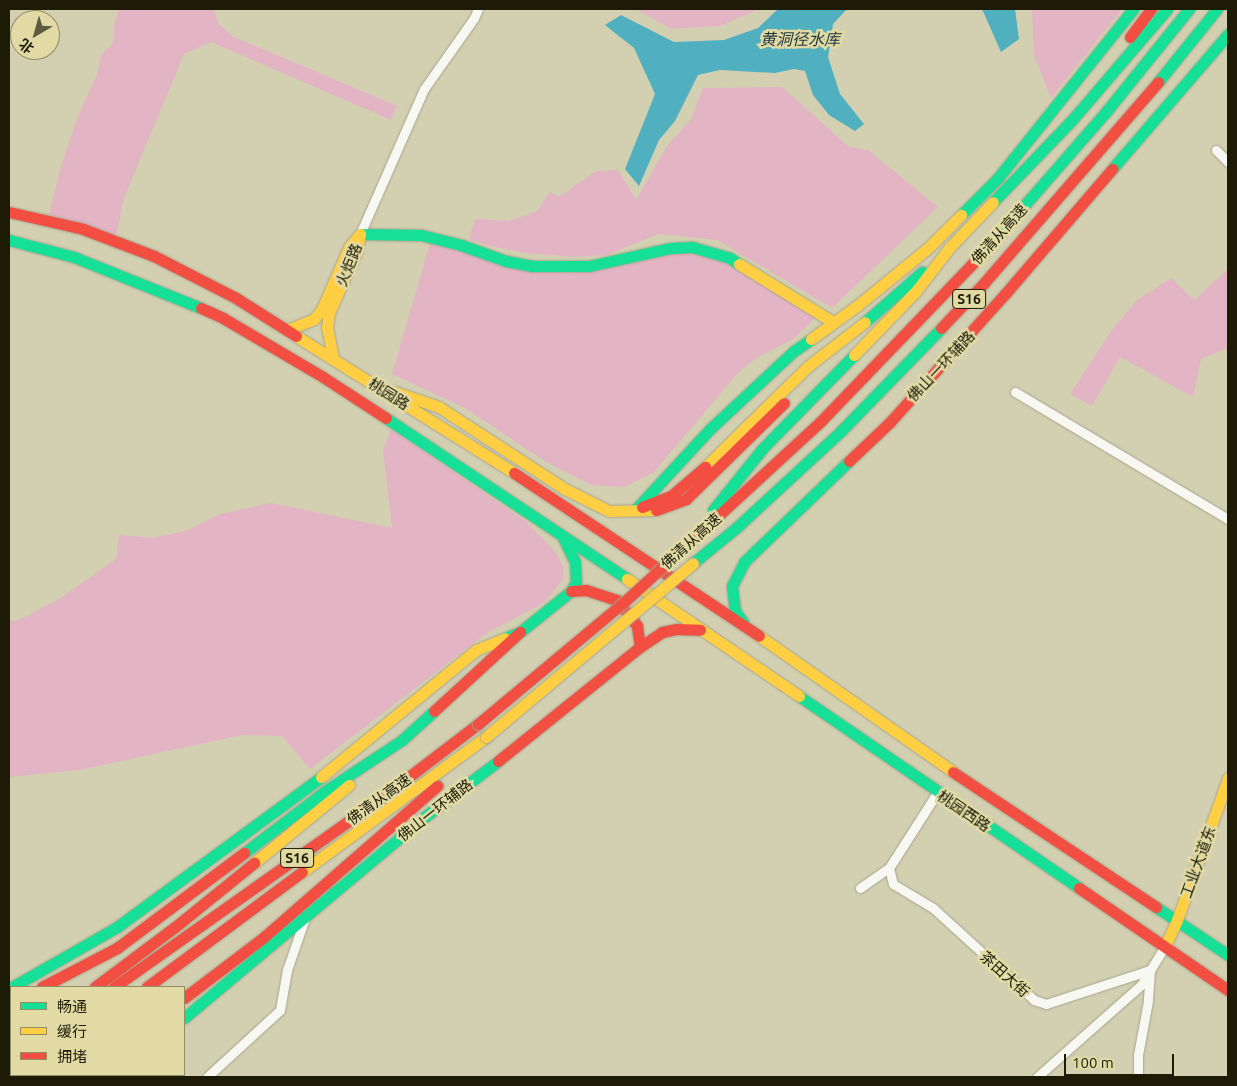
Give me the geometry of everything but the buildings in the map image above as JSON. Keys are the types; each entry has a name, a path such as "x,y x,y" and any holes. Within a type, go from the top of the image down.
{"main road":[{"path":"636,510 711,428 794,351 928,248 997,179 1133,9"},
{"path":"1044,149 1151,9"},
{"path":"636,510 671,496 705,467 807,367 859,327 950,247 1072,120 1167,9"},
{"name":"佛清从高速","path":"115,986 378,800 478,724 582,638 682,549 821,421 969,268 1105,113 1189,9"},
{"name":"佛清从高速","path":"148,986 474,747 736,528 841,431 984,283 1130,117 1217,9"},
{"name":"佛山一环辅路","path":"746,626 735,611 732,597 732,586 744,562 890,422 1005,294 1228,34"},
{"name":"桃园路","path":"9,212 83,229 154,256 236,298 526,480 746,626"},
{"path":"360,234 421,235 461,245 506,261 532,266 589,266 671,248 692,247 730,258 834,322"},
{"name":"火炬路","path":"287,330 314,319 318,314 349,247 360,234"},
{"name":"火炬路","path":"333,359 327,327 328,313 357,250 360,234"},
{"name":"桃园路","path":"9,240 74,257 142,283 223,318 324,377 562,535 700,630"},
{"path":"682,549 762,449 916,291 950,247"},
{"path":"374,385 439,407 565,489 609,511 662,510 686,499 859,327"},
{"path":"96,986 310,818 402,740 520,632 571,591 576,582 576,570 562,535"},
{"path":"571,591 586,590 617,600 636,626 640,647"},
{"name":"桃园西路","path":"746,626 984,794 1228,955"},
{"name":"佛山一环辅路","path":"185,1017 418,822 481,775 640,647 662,632 676,629 700,630"},
{"name":"桃园西路","path":"700,630 1228,990"},
{"path":"14,986 117,927 300,794 476,650 520,632"},
{"path":"44,986 117,948 324,791 402,740"},
{"path":"185,997 264,937 434,789 474,747"},
{"name":"工业大道东","path":"1165,946 1177,920 1228,778"}],"street":[{"path":"360,234 424,89 474,18 478,9"},
{"path":"1216,150 1228,162"},
{"path":"1015,392 1228,519"},
{"path":"860,888 889,868 937,793"},
{"name":"茶田大街","path":"889,868 893,884 934,908 1034,1000 1046,1004 1150,970"},
{"path":"207,1077 280,1010 287,970 305,918"},
{"path":"1037,1077 1141,985 1165,946"},
{"path":"1138,1077 1138,1055 1148,1002 1150,970"}],"shaded area":[{"path":"119,9 213,9 219,24 232,36 397,106 391,120 211,42 184,54 124,198 116,237 49,215 60,170 78,116 97,75 101,55 111,45 114,38 114,25"},
{"path":"636,9 759,9 720,26 671,29"},
{"path":"1032,9 1122,9 1051,98 1034,56"},
{"path":"782,87 849,147 868,150 938,207 832,308 717,240 658,234 607,255 573,257 526,253 490,246 469,239 475,219 509,221 537,211 550,192 559,197 596,171 618,170 636,200 667,146 691,119 703,88"},
{"path":"431,240 546,271 571,273 688,251 730,260 819,315 793,339 755,359 738,373 653,473 624,487 591,485 546,462 465,408 392,374"},
{"path":"1228,269 1228,348 1201,359 1193,397 1120,357 1092,406 1070,394 1111,331 1136,301 1171,278 1194,300"},
{"path":"391,429 525,521 555,551 563,566 563,579 545,602 487,633 310,769 282,736 242,735 79,770 9,777 9,620 17,621 59,599 116,559 119,535 154,538 188,530 220,514 271,503 392,528 383,450"}],"water":[{"name":"黄洞径水库","path":"778,9 847,9 833,24 828,57 840,94 864,124 855,131 829,115 813,95 805,71 794,69 775,73 720,70 698,75 675,121 659,140 639,186 625,169 655,94 634,48 605,25 621,15 674,42 724,40 758,28"},
{"path":"982,9 1015,9 1019,39 1001,52"}],"traffic: fast":[{"path":"961,215 997,179 1133,9"},
{"path":"993,202 1072,120 1167,9"},
{"path":"981,255 1105,113 1189,9"},
{"path":"1158,82 1217,9"},
{"path":"1112,169 1228,34"},
{"path":"360,234 421,235 461,245 506,261 532,266 589,266 671,248 692,247 730,258 739,264"},
{"path":"9,240 74,257 201,308"},
{"path":"865,322 922,272"},
{"path":"693,563 736,528 841,431 941,328"},
{"path":"635,510 711,428 794,351 811,339"},
{"path":"713,510 762,449 854,355"},
{"path":"386,418 627,579"},
{"path":"743,622 735,611 732,586 744,562 849,461"},
{"path":"505,638 520,632 571,591 576,582 575,562 563,537"},
{"path":"799,696 1079,888"},
{"path":"244,853 325,791 402,740 434,711"},
{"path":"185,1017 418,822 498,761"},
{"path":"14,986 117,927 321,777"},
{"path":"1156,907 1228,955"}],"traffic: slow":[{"path":"854,355 916,291 950,247 993,202"},
{"path":"811,339 858,305 928,248 961,215"},
{"path":"287,330 314,319 322,309 349,247 360,234 357,250 329,313 327,327 333,359"},
{"path":"739,264 833,322"},
{"path":"705,467 807,367 865,322"},
{"path":"296,336 514,473"},
{"path":"395,392 439,407 565,489 609,511 656,510"},
{"path":"486,737 693,563"},
{"path":"627,579 799,696"},
{"path":"759,636 953,772"},
{"path":"321,777 476,650 505,638"},
{"path":"302,872 486,737"},
{"path":"1165,946 1177,920 1228,778"},
{"path":"254,863 349,785"}],"traffic: jam":[{"path":"1130,37 1151,9"},
{"path":"941,328 984,283 1158,82"},
{"path":"849,461 890,422 1005,294 1112,169"},
{"path":"9,212 83,229 154,256 236,298 296,336"},
{"path":"682,549 821,421 981,255"},
{"path":"201,308 223,318 323,377 386,418"},
{"path":"656,510 686,499 784,403"},
{"path":"642,507 671,496 705,467"},
{"path":"514,473 759,636"},
{"path":"478,724 624,602 682,549"},
{"path":"571,591 586,590 617,600 637,626 640,647"},
{"path":"498,761 640,647 662,632 676,629 700,630"},
{"path":"434,711 520,632"},
{"path":"115,986 385,795 478,724"},
{"path":"953,772 1156,907"},
{"path":"185,997 264,937 437,786"},
{"path":"44,986 117,948 244,853"},
{"path":"96,986 175,927 254,863"},
{"path":"148,986 302,872"},
{"path":"1079,888 1228,990"}]}
